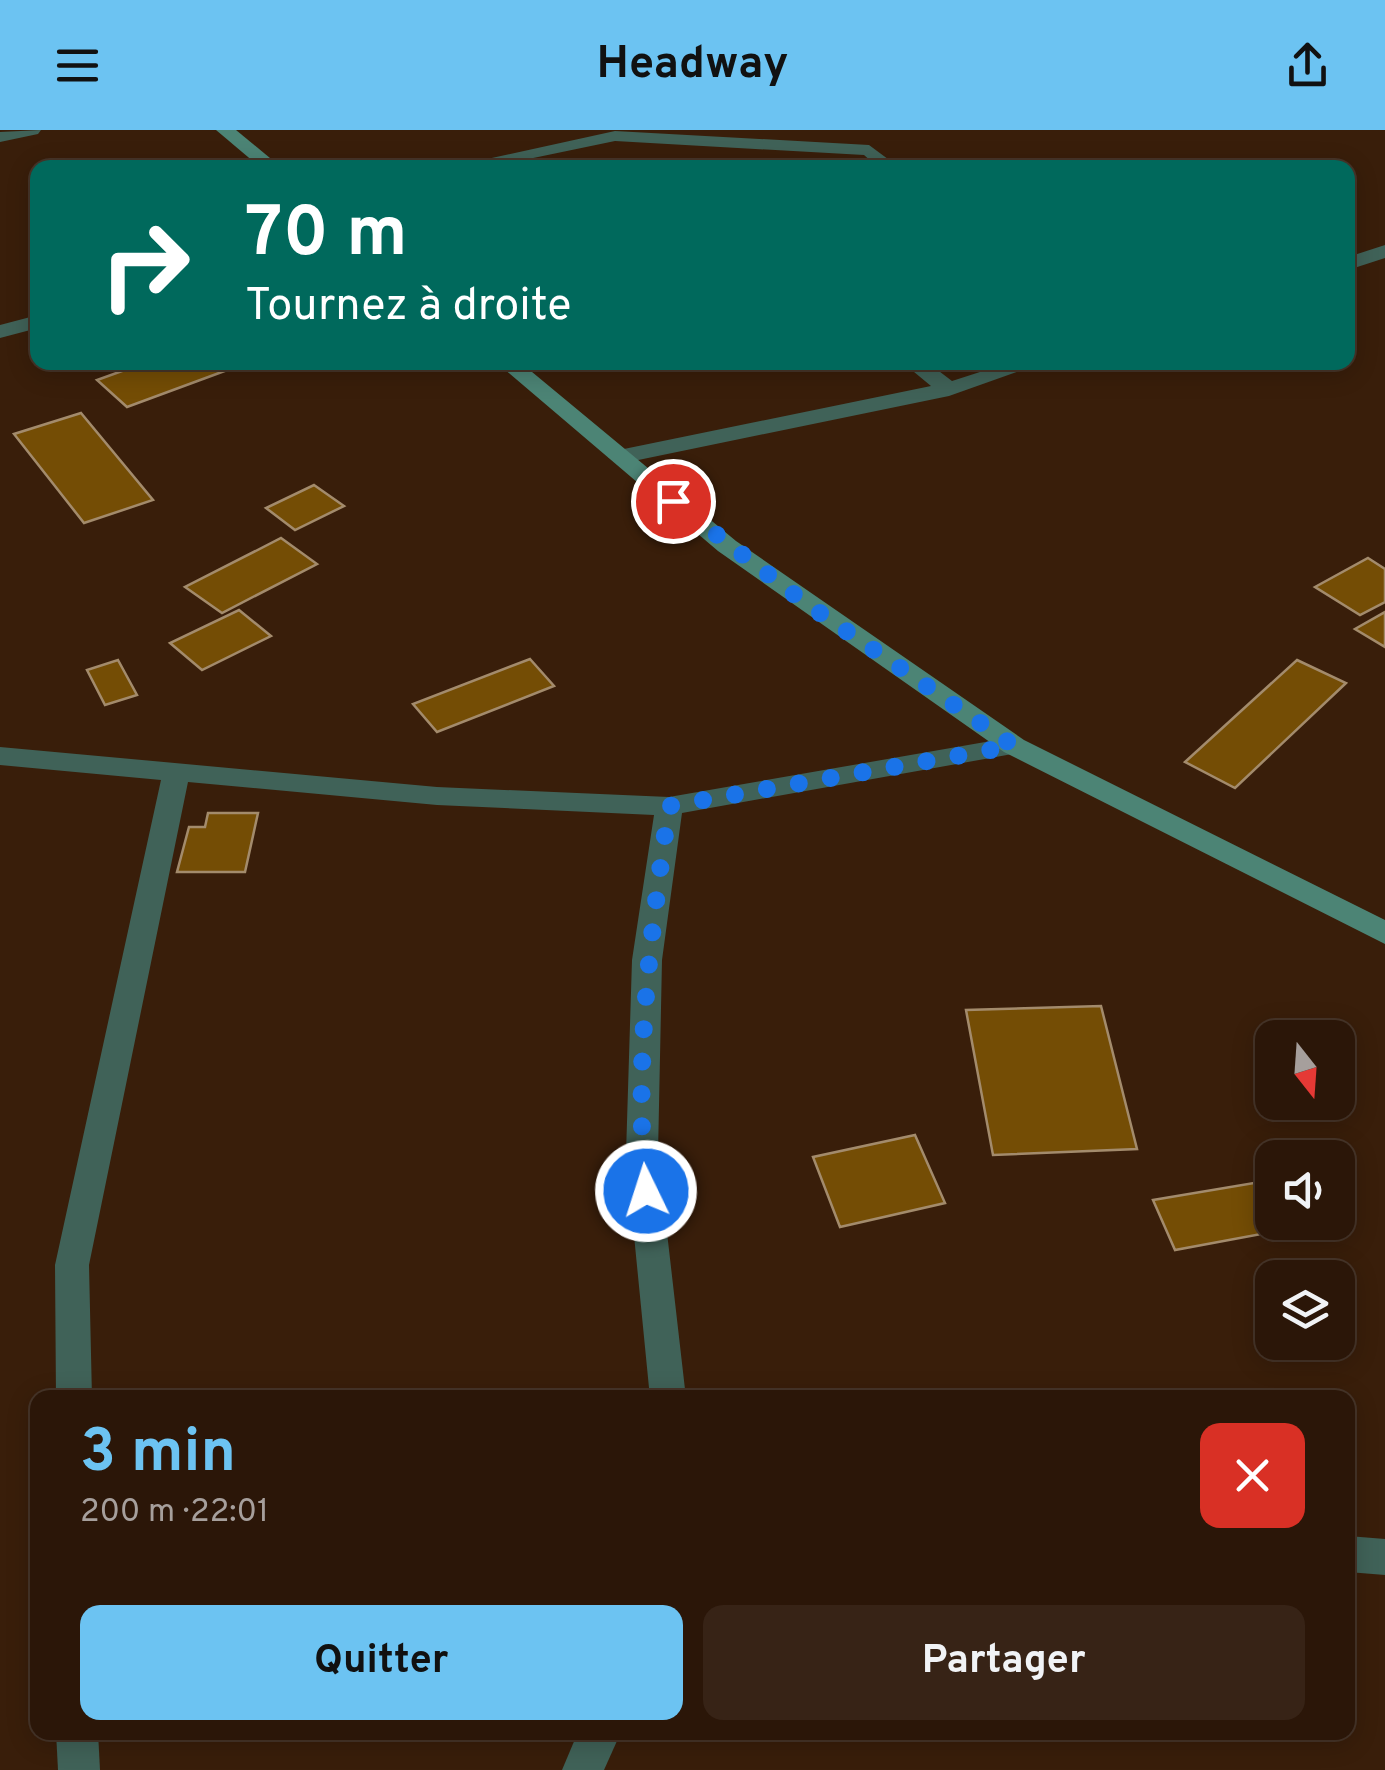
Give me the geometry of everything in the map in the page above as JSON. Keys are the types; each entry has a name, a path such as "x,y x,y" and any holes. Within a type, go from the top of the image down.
{"main road":[{"path":"225,130 262,160"},
{"path":"516,370 804,602 1014,746 1385,933"}],"street":[{"path":"0,138 32,130"},
{"path":"492,160 616,133 869,150 881,160"},
{"path":"1355,261 1385,250"},
{"path":"0,332 30,324"},
{"path":"923,370 949,389"},
{"path":"619,457 949,389 1010,370"},
{"path":"0,756 437,796 669,806 1014,746"},
{"path":"74,1390 72,1265 176,773"},
{"path":"667,1390 642,1154 647,960 669,806"},
{"path":"1355,1555 1385,1558"},
{"path":"77,1740 79,1770"},
{"path":"583,1770 596,1740"}],"building":[{"path":"125,370 227,370 127,407 97,380"},
{"path":"81,413 153,500 84,523 14,434"},
{"path":"314,485 344,506 295,530 266,508"},
{"path":"281,538 317,564 222,613 185,587"},
{"path":"1368,558 1385,569 1385,602 1360,615 1315,587"},
{"path":"239,610 271,636 202,670 170,643"},
{"path":"1385,612 1385,647 1355,629"},
{"path":"530,659 554,686 437,732 413,704"},
{"path":"118,660 137,695 105,705 87,670"},
{"path":"1297,660 1346,683 1235,788 1185,762"},
{"path":"208,813 258,813 245,872 177,872 189,827 205,827"},
{"path":"1101,1006 1137,1149 993,1155 966,1010"},
{"path":"915,1135 945,1203 840,1227 813,1157"},
{"path":"1255,1183 1255,1235 1175,1250 1153,1200"}],"route":[{"path":"646,1191 642,1154 647,960 669,806 1014,746 804,602 673,501"}]}
